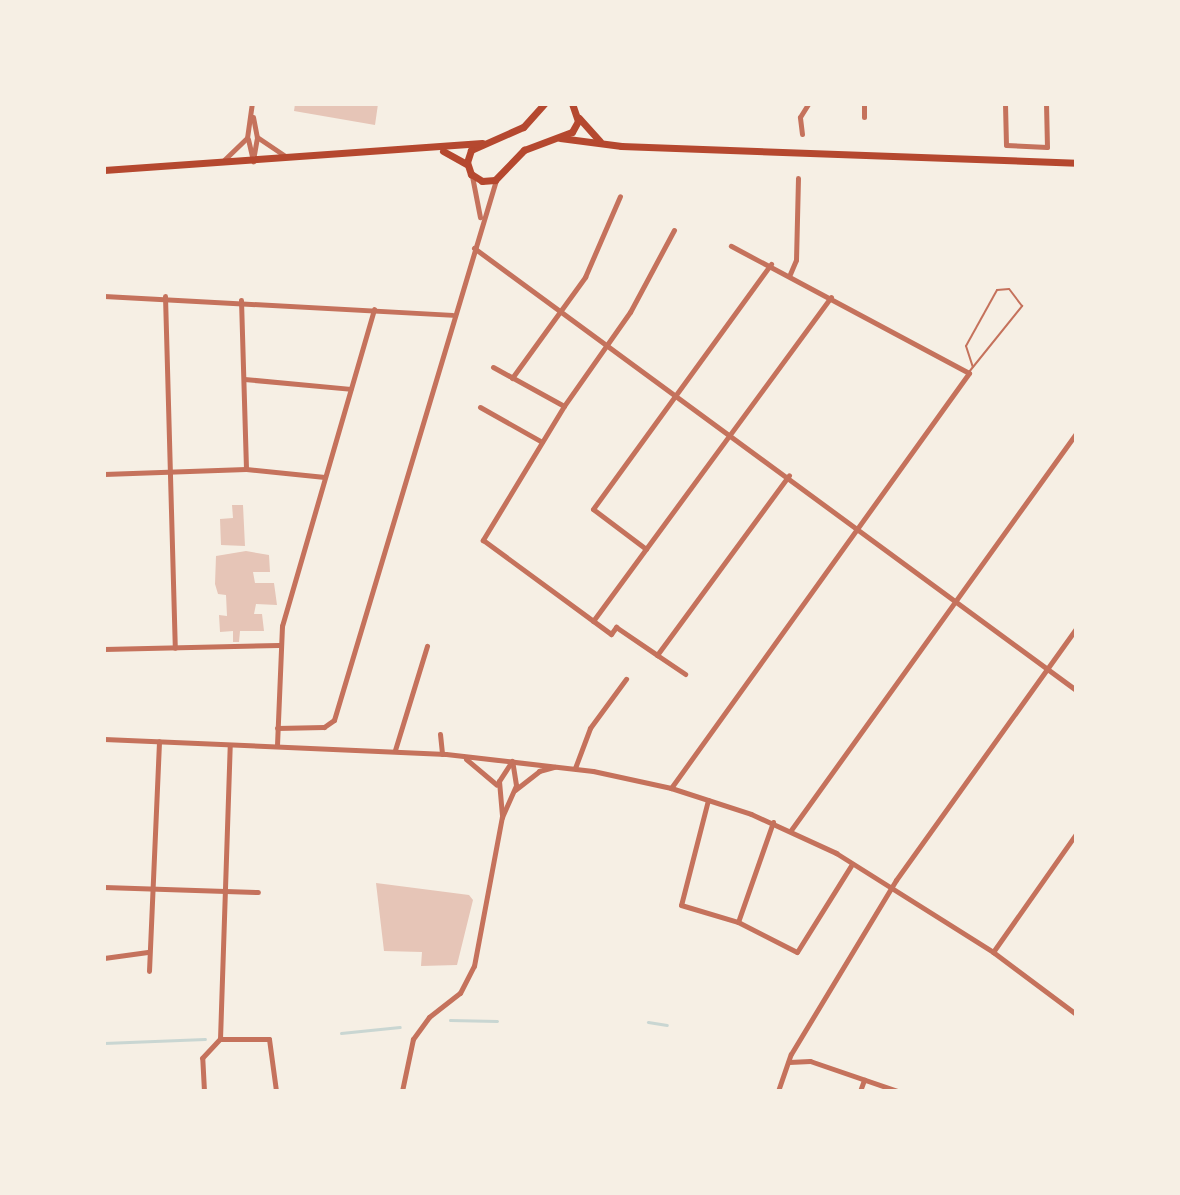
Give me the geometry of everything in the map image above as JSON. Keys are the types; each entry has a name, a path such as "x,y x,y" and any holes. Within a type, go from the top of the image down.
{"main road":[{"path":"104,170 482,143 523,127 544,104"},
{"path":"572,104 587,132 605,144"},
{"path":"413,149 448,151 482,181 497,179 524,150 572,132 578,114"},
{"path":"560,138 605,144 1076,163"},
{"path":"469,171 468,155 482,143"}],"street":[{"path":"802,134 800,117 808,104"},
{"path":"864,104 864,117"},
{"path":"1005,104 1006,145 1047,147 1046,104"},
{"path":"252,108 257,137 253,161"},
{"path":"252,108 247,138 253,161"},
{"path":"257,137 289,158"},
{"path":"221,162 247,138"},
{"path":"469,171 480,222"},
{"path":"790,274 796,260 798,178"},
{"path":"277,728 324,727 334,720 480,222 497,179"},
{"path":"512,378 585,277 620,196"},
{"path":"674,230 483,540 611,634 616,627 685,674"},
{"path":"671,788 855,524 971,370 731,246"},
{"path":"474,248 789,475 1076,690"},
{"path":"646,549 593,509 771,264"},
{"path":"104,296 241,300 452,315"},
{"path":"165,296 175,648"},
{"path":"593,621 831,297"},
{"path":"241,300 246,469"},
{"path":"277,745 279,645 374,309"},
{"path":"493,367 564,406"},
{"path":"244,379 351,389"},
{"path":"480,407 542,442"},
{"path":"791,830 1076,434"},
{"path":"104,474 246,469 325,477"},
{"path":"657,655 789,475"},
{"path":"778,1091 789,1062 892,888 1076,629"},
{"path":"104,649 279,645"},
{"path":"395,750 427,646"},
{"path":"575,768 590,728 626,679"},
{"path":"440,734 442,754"},
{"path":"104,739 458,755 575,768 671,788 773,822 852,864 993,952 1076,1014"},
{"path":"149,971 159,741"},
{"path":"204,1091 202,1058 220,1039 230,745"},
{"path":"458,755 477,763 500,789"},
{"path":"502,817 502,774 512,761"},
{"path":"402,1091 413,1039 429,1017 460,993 474,966 502,817 517,779 512,761"},
{"path":"512,794 539,771 558,766"},
{"path":"708,800 681,905 738,922 797,952 852,864"},
{"path":"738,922 773,822"},
{"path":"993,952 1076,834"},
{"path":"104,887 258,892"},
{"path":"104,958 148,952"},
{"path":"220,1039 269,1039 276,1091"},
{"path":"789,1062 810,1061 897,1091"},
{"path":"860,1091 864,1080"}],"lane":[{"path":"1009,289 1022,306 971,370 966,346 997,290 1009,289"}],"building":[{"path":"295,104 378,104 375,125 294,111"},
{"path":"232,505 243,505 245,546 221,545 220,519 233,518"},
{"path":"246,551 269,555 270,572 253,572 255,583 274,583 277,605 256,604 254,614 262,614 264,631 240,631 239,642 233,642 233,631 220,632 219,615 227,616 226,595 218,594 215,584 216,556"},
{"path":"376,883 469,895 473,900 457,965 421,966 422,952 384,951"}],"waterway":[{"path":"450,1020 497,1021"},
{"path":"648,1022 667,1025"},
{"path":"341,1033 400,1027"},
{"path":"104,1043 205,1039"}]}
